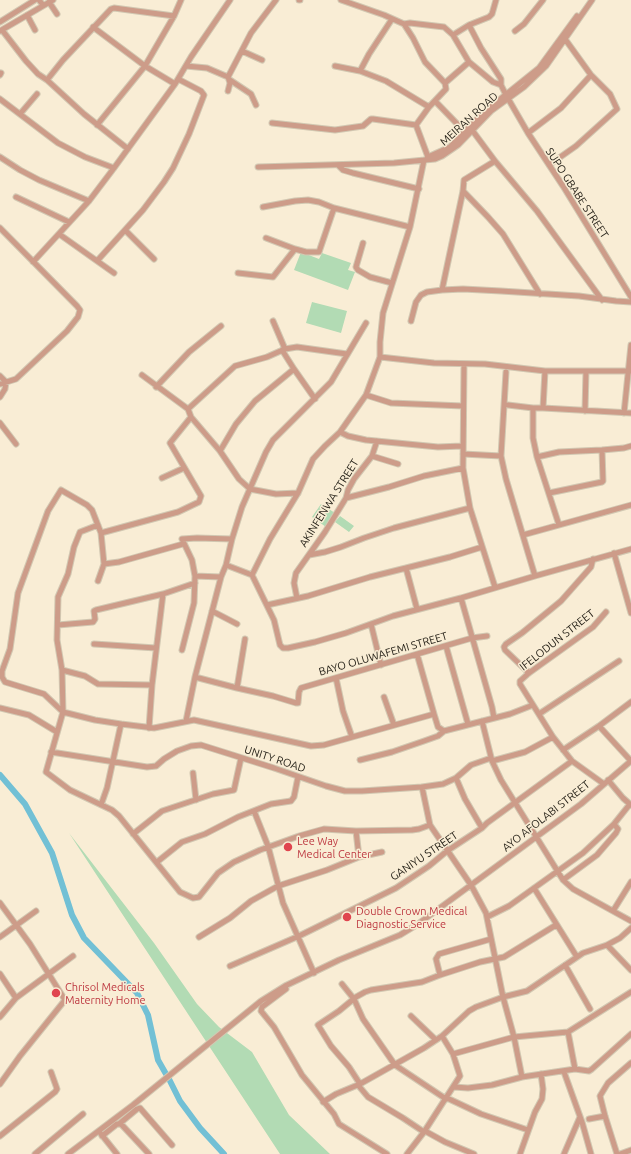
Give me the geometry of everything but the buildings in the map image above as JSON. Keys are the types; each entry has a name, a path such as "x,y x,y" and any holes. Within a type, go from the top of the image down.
{"street":[{"path":"0,22 35,0"},
{"path":"39,0 43,5"},
{"path":"97,125 145,66 174,16 181,0"},
{"path":"34,262 89,201 114,168 177,81 230,0"},
{"path":"228,91 229,78 251,33 276,0"},
{"path":"341,0 384,15 404,24 410,23 442,26 453,35 469,62 493,82 501,85"},
{"path":"453,35 469,25 489,17 492,14 496,0"},
{"path":"515,31 524,24 543,0"},
{"name":"MEIRAN ROAD","path":"426,159 435,159 451,151 507,96 539,68 588,0"},
{"name":"MEIRAN ROAD","path":"426,159 450,147 483,113 540,73 592,0"},
{"path":"57,14 52,8 51,1 1,31 30,67 47,80 97,125 128,148"},
{"path":"47,80 93,27 114,8 174,16"},
{"path":"27,15 35,30"},
{"path":"360,71 369,54 392,19"},
{"path":"404,24 425,62 445,83 446,89 429,107 416,125"},
{"name":"SUPO GBABE STREET","path":"469,25 501,79 501,85 528,133 631,297"},
{"path":"93,27 145,66 203,93 204,95 201,107 190,134 167,178 143,210 97,261"},
{"path":"549,165 576,146 617,109 607,90 591,75 565,39"},
{"path":"242,52 262,60"},
{"path":"445,83 469,62"},
{"path":"186,66 207,68 229,78 251,94 256,105"},
{"path":"335,66 360,71 386,81 429,107"},
{"path":"528,133 561,108 591,75"},
{"path":"20,114 37,94"},
{"path":"0,99 58,143 85,157 114,168"},
{"path":"435,101 465,132"},
{"path":"272,123 335,130 363,126 373,119 416,125"},
{"path":"252,575 270,539 298,493 313,459 340,432 366,395 380,357 383,313 410,227 426,159 416,125"},
{"path":"472,130 495,161 537,211 602,300"},
{"path":"0,157 39,180 89,201"},
{"path":"258,167 394,163 426,159"},
{"path":"442,290 464,180 495,161"},
{"path":"338,165 343,170 353,173 419,189"},
{"path":"463,190 503,234 540,294"},
{"path":"16,197 69,222"},
{"path":"263,207 308,200 410,227"},
{"path":"266,238 306,252 319,252 334,208"},
{"path":"0,228 78,306 80,311 76,320 67,331 16,379 0,384"},
{"path":"125,230 154,259"},
{"path":"59,234 114,274"},
{"path":"363,243 356,267 358,270 370,277 392,283"},
{"path":"238,273 273,277 295,249"},
{"path":"411,321 416,302 421,295 427,292 442,290 463,289 580,296 602,300 631,302"},
{"path":"273,321 284,350 294,370 315,399"},
{"path":"186,721 195,677 232,540 242,507 266,452 273,440 331,382 366,323"},
{"path":"156,387 190,352 221,326"},
{"path":"624,413 631,345"},
{"path":"188,409 235,366 267,357 284,350 302,346 347,354"},
{"path":"380,357 464,364 485,364 545,371 629,371"},
{"path":"464,364 462,446 463,468 470,508 495,587"},
{"path":"220,451 236,424 254,401 294,370"},
{"path":"543,408 545,371"},
{"path":"586,371 586,411"},
{"path":"506,372 501,456 506,479 535,576"},
{"path":"0,376 6,382"},
{"path":"142,376 188,409 192,417 220,451 239,479 250,489 276,494 298,493"},
{"path":"0,397 5,389 6,382"},
{"path":"366,395 391,403 463,406"},
{"path":"508,405 532,408 631,413"},
{"path":"532,408 533,438 537,457 559,524"},
{"path":"101,533 178,512 199,502 200,496 170,443 192,417"},
{"path":"0,423 16,444"},
{"path":"340,432 354,438 377,441 438,447 462,446"},
{"name":"AKINFENWA STREET","path":"297,598 294,577 346,498 348,490 354,479 372,456 377,441"},
{"path":"537,457 559,452 602,450 631,446"},
{"path":"549,493 602,482 602,450"},
{"path":"463,454 501,456"},
{"path":"372,456 398,464"},
{"path":"162,478 184,468"},
{"path":"346,498 424,476 463,468"},
{"path":"98,581 104,564 101,533 98,525 92,510 87,505 62,490 48,512 18,593 10,649 2,671 2,677 5,682 44,694 63,712 95,720 149,728 163,727 194,720 311,746 324,745 434,714"},
{"path":"523,535 631,504"},
{"path":"308,555 341,548 364,538 394,528 470,508"},
{"path":"98,525 80,532 74,547 68,574 58,597 57,640 62,670 63,712 46,772 70,790 112,810 134,834 180,892 193,898 199,896 218,873 234,862 268,846 324,829 356,831 412,830 430,825"},
{"path":"182,650 194,603 195,576 192,560 181,540 182,538 197,538 232,540"},
{"path":"104,564 119,562 183,544"},
{"path":"267,604 308,596 370,577 450,557 482,547"},
{"path":"226,565 252,575 274,620 280,645 283,648 288,648 315,642 417,609 461,598 631,549"},
{"path":"614,553 628,595 631,613"},
{"path":"529,673 505,650 504,647 561,601 591,567 593,559"},
{"path":"406,568 417,609"},
{"path":"195,576 221,577"},
{"path":"58,625 93,622 95,619 94,611 96,610 163,594 195,583"},
{"path":"149,728 152,684 163,594"},
{"path":"461,598 494,718"},
{"path":"212,611 237,624"},
{"name":"IFELODUN STREET","path":"533,705 520,684 529,673 593,627 606,612"},
{"path":"371,624 381,665"},
{"name":"BAYO OLUWAFEMI STREET","path":"237,688 298,703 298,692 301,688 472,638 486,636"},
{"path":"195,677 237,688 245,639"},
{"path":"94,644 156,648"},
{"path":"446,646 468,724"},
{"path":"417,654 438,727 444,731"},
{"path":"539,714 619,661"},
{"path":"62,670 85,676 98,684 152,684"},
{"path":"336,678 343,711 352,737"},
{"path":"384,696 394,725"},
{"path":"563,750 631,703"},
{"path":"360,760 392,752 424,741 438,736 444,731 494,718 533,705 553,737 572,761 606,782 631,805 614,824 583,852 509,906 487,917"},
{"path":"0,708 29,715 57,732"},
{"path":"482,721 492,759 501,780 563,880 573,889 631,921"},
{"path":"102,805 121,724"},
{"path":"599,726 631,761"},
{"name":"UNITY ROAD","path":"51,752 147,767 156,766 177,751 196,745 214,749 326,786 345,791 362,791 443,784 456,778 471,766 492,759 525,752 553,737"},
{"path":"134,834 162,812 196,800 234,790 241,758"},
{"name":"GANIYU STREET","path":"230,966 299,936 396,888 482,828 572,761"},
{"name":"AYO AFOLABI STREET","path":"299,980 339,960 400,935 441,908 581,804 631,761"},
{"path":"193,773 196,800"},
{"path":"157,862 182,842 205,834 238,817 271,804 293,800 298,777"},
{"path":"456,778 465,799 482,828"},
{"path":"422,787 430,825 471,885 487,917 502,997 514,1037 522,1077"},
{"path":"254,811 268,846 283,903 299,936 314,973"},
{"path":"563,880 597,855 618,831 614,824"},
{"path":"356,831 359,857"},
{"path":"199,937 230,918 251,901 278,886 327,870 359,857 382,852"},
{"path":"613,911 631,882"},
{"path":"534,888 577,958"},
{"path":"0,903 65,1000 20,1056 0,1084"},
{"path":"0,937 36,911"},
{"path":"474,1154 444,1142 368,1097 349,1067 331,1046 318,1026 360,994 371,990 422,982 495,958 504,957 556,925"},
{"path":"323,1102 336,1094 359,1085 436,1040 469,1011 476,1007 502,997 527,991 587,951 607,945 620,938 631,928"},
{"path":"440,975 436,959 439,954 491,939"},
{"path":"607,945 631,970"},
{"path":"0,1017 16,998 73,956"},
{"path":"565,965 590,1009"},
{"path":"0,974 16,998"},
{"path":"299,980 262,1007 261,1011 274,1028 302,1075 334,1114 339,1124 387,1154"},
{"path":"100,1134 261,1001 274,992 299,980"},
{"path":"342,984 354,999 364,1019 395,1065 447,1098 481,1114 528,1130"},
{"path":"453,1054 514,1037 568,1032 594,1014 631,992"},
{"path":"411,1016 436,1040"},
{"path":"568,1032 575,1069"},
{"path":"454,1087 468,1088 492,1085 522,1077 564,1072 575,1069 589,1071 631,1034"},
{"path":"407,1154 425,1131 460,1076 453,1054 442,1036"},
{"path":"631,1063 608,1083 602,1090 600,1096 604,1116 619,1154 631,1150"},
{"path":"0,1136 55,1092 57,1089 50,1072"},
{"path":"564,1072 591,1154"},
{"path":"520,1154 528,1130 542,1099 543,1089 541,1074"},
{"path":"68,1154 119,1124 140,1108 172,1145"},
{"path":"35,1154 83,1114"},
{"path":"589,1119 604,1116"},
{"path":"564,1154 580,1117"},
{"path":"119,1124 122,1125 149,1154"},
{"path":"100,1134 117,1154"}],"green space":[{"path":"301,252 319,259 322,253 351,263 348,270 355,272 348,290 294,270"},
{"path":"312,302 347,311 341,333 306,323"},
{"path":"321,504 335,513 326,527 312,517"},
{"path":"340,516 354,526 349,532 335,522"},
{"path":"69,833 154,943 197,1004 219,1027 252,1052 289,1115 330,1154 280,1154"}],"waterway":[{"path":"0,775 25,804 52,853 72,915 84,938 137,993 148,1015 158,1060 166,1074"},
{"path":"169,1079 180,1101 200,1128 224,1154"}],"place":[{"name":"Lee Way Medical Center","path":"288,847"},
{"name":"Double Crown Medical Diagnostic Service","path":"347,917"},
{"name":"Chrisol Medicals Maternity Home","path":"56,993"}]}
